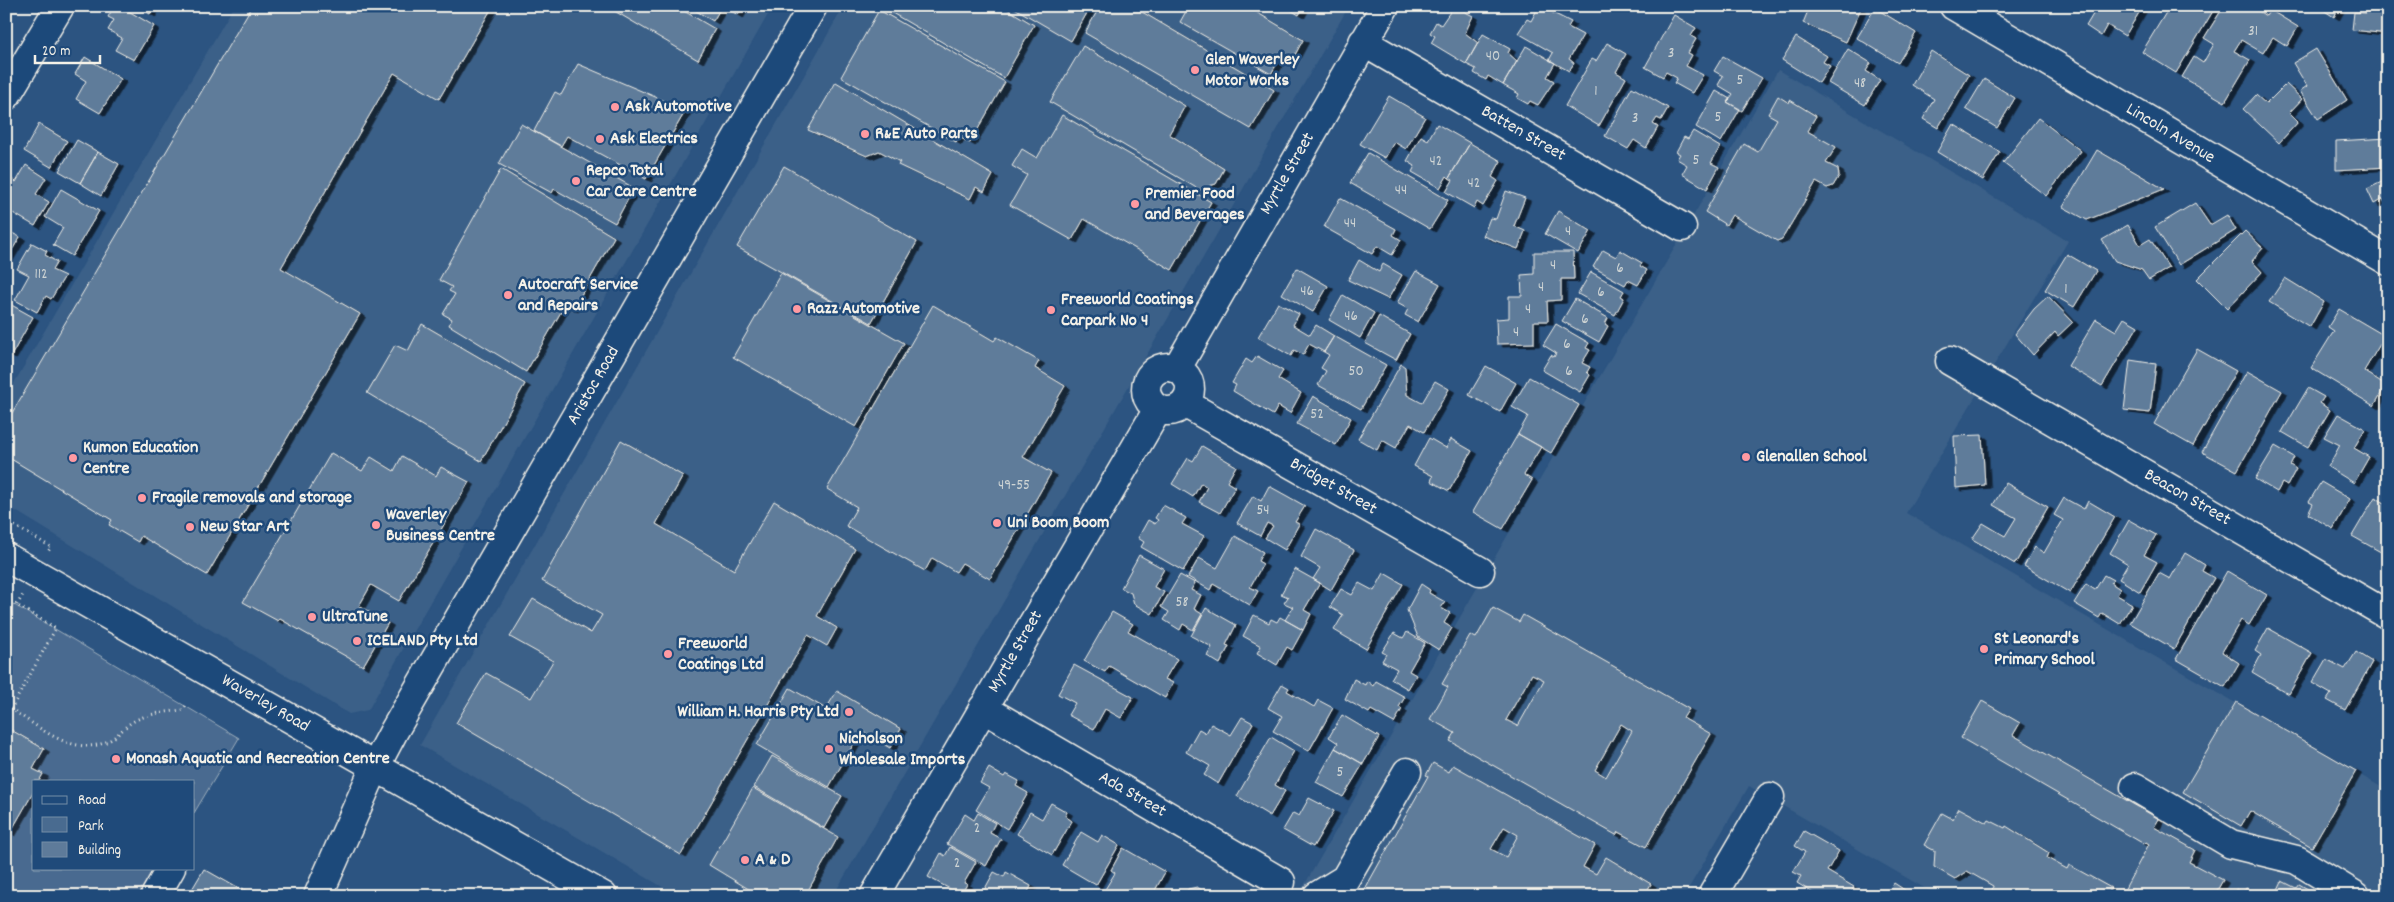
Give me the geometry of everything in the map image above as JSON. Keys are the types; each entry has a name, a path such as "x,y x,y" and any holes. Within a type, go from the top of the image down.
{"street":[{"path":"6,96 60,6"},
{"name":"Aristoc Road","path":"318,896 375,767 813,6"},
{"name":"Myrtle Street","path":"1177,368 1385,6"},
{"name":"Lincoln Avenue","path":"1954,6 2388,261"},
{"name":"Batten Street","path":"1363,42 1682,227"},
{"name":"Beacon Street","path":"1950,361 2388,615"},
{"path":"1166,367 1177,368 1184,373 1190,386 1186,404 1172,412 1158,409 1148,398 1146,387 1148,380 1159,369 1166,367"},
{"name":"Bridget Street","path":"1186,404 1480,571"},
{"name":"Myrtle Street","path":"874,896 1158,409"},
{"name":"Waverley Road","path":"6,557 603,896"},
{"name":"Ada Street","path":"983,708 1281,882"},
{"path":"1317,896 1345,878 1406,772"},
{"path":"2135,787 2231,844 2297,860 2356,896"},
{"path":"1712,896 1770,797"},
{"path":"155,896 170,870"}],"path":[{"path":"6,521 51,546"},
{"path":"6,599 56,628 6,718"},
{"path":"6,707 62,741 77,746 91,746 107,742 133,721 150,714 183,710 187,704"}],"shaded area":[{"path":"234,6 773,6 368,710 349,714 6,505 6,397"},
{"path":"844,6 1349,6 833,896 678,896 420,745"},
{"name":"Glenallen School","path":"1778,70 2068,241 1906,513 2388,791 2388,896 1938,896 1749,786 1684,896 1298,896"}],"green space":[{"name":"Monash Aquatic and Recreation Centre","path":"6,600 239,738 195,811 195,780 32,780 32,870 159,870 143,896 6,896"}],"building":[{"path":"114,6 120,6 154,26 134,60 115,50 122,38 108,30 114,20 108,17"},
{"path":"137,6 154,6 150,14"},
{"path":"252,6 493,6 439,99 394,73 281,268 360,314 207,575 141,536 138,542 109,525 112,520 6,456 6,423"},
{"path":"606,6 684,6 684,11 715,29 698,60"},
{"path":"688,6 722,6 713,21"},
{"path":"723,6 743,6 738,15"},
{"path":"880,6 1002,6 1034,25 1004,78"},
{"path":"1011,6 1091,6 1071,41"},
{"path":"1100,6 1132,6 1274,90 1251,129 1085,33"},
{"path":"1189,6 1246,6 1303,40 1290,64 1280,58 1271,74 1180,22"},
{"path":"1284,6 1304,6 1299,15"},
{"path":"1454,6 1473,16 1465,33 1478,43 1466,64 1431,43 1435,36 1430,33 1436,22 1441,25"},
{"path":"1539,6 1571,22 1568,27 1583,35 1569,59 1574,63 1569,71 1549,60 1553,53 1518,33 1527,19 1531,21"},
{"path":"1810,6 1826,6 1840,12 1843,6 1861,8 1846,42 1803,23"},
{"path":"2098,6 2143,6 2125,36 2107,25 2101,36 2086,26"},
{"path":"2170,6 2216,6 2176,73 2142,52"},
{"path":"2224,6 2251,6 2266,16 2270,10 2298,27 2287,46 2273,37 2263,53 2241,40 2234,51 2250,60 2225,102 2182,77 2194,57 2203,63 2214,44 2204,38"},
{"path":"2317,6 2340,6 2334,17"},
{"path":"2367,6 2388,6 2388,34 2352,30 2354,12 2366,13"},
{"path":"1875,8 1916,33 1898,63 1857,38"},
{"path":"879,10 1005,82 970,143 959,137 956,142 841,77"},
{"path":"1674,15 1696,28 1691,36 1696,39 1688,53 1692,55 1686,66 1703,75 1692,93 1674,83 1677,78 1666,72 1663,77 1645,67"},
{"path":"1483,34 1510,49 1508,53 1517,61 1503,85 1488,76 1486,80 1474,73 1476,69 1466,64"},
{"path":"1796,37 1827,56 1823,62 1830,66 1819,83 1782,60"},
{"path":"1607,43 1626,54 1616,72 1626,78 1599,126 1565,106 1592,59 1596,61"},
{"path":"1083,46 1185,106 1169,134 1224,169 1216,184 1209,186 1205,193 1050,102"},
{"path":"1526,46 1555,63 1547,77 1554,81 1538,105 1530,101 1528,104 1517,98 1519,94 1503,85"},
{"path":"1848,49 1871,63 1866,71 1880,80 1865,105 1828,83"},
{"path":"2316,49 2347,100 2318,119 2300,91 2307,86 2293,63"},
{"path":"1931,51 1969,75 1938,128 1923,119 1934,99 1912,85"},
{"path":"1723,56 1762,78 1742,111 1727,102 1733,94 1718,85 1723,76 1714,71"},
{"path":"85,57 121,79 100,113 76,99 86,81 75,74"},
{"path":"578,64 686,110 646,179 567,136 561,146 534,131 555,92 561,95"},
{"path":"1984,79 2015,98 1997,128 1966,109"},
{"path":"836,82 993,175 984,192 976,187 970,199 898,165 900,162 879,151 867,156 808,130"},
{"path":"2286,84 2302,99 2289,113 2298,122 2279,143 2243,109 2256,95 2266,104"},
{"path":"1632,87 1668,108 1661,120 1657,118 1653,124 1658,127 1646,148 1634,140 1628,149 1605,136"},
{"path":"1716,91 1730,99 1727,102 1740,109 1721,142 1696,127"},
{"path":"1389,96 1425,117 1406,149 1394,142 1385,158 1360,144"},
{"path":"1778,96 1789,103 1790,100 1816,116 1807,131 1836,147 1826,163 1838,169 1839,176 1833,186 1827,188 1816,182 1782,239 1777,241 1732,215 1726,225 1705,212 1744,144 1758,152 1777,119 1768,114"},
{"path":"1062,115 1211,202 1172,270 1084,219 1072,240 1010,205 1027,175 1012,166 1022,149 1037,158"},
{"path":"2038,118 2081,151 2046,196 2003,163"},
{"path":"39,124 67,141 51,167 24,151"},
{"path":"521,124 634,188 615,223 554,189 552,193 499,164"},
{"path":"1437,124 1470,143 1449,178 1447,176 1440,188 1412,172 1415,166 1407,161 1421,136 1428,140"},
{"path":"1953,124 2000,152 1983,180 1937,152"},
{"path":"1693,131 1720,147 1711,163 1719,167 1707,189 1682,174 1687,165 1677,159 1680,154 1676,152 1684,137 1688,139"},
{"path":"2388,138 2388,167 2336,170 2336,141"},
{"path":"77,140 98,152 80,183 59,171"},
{"path":"1470,143 1501,161 1492,177 1498,181 1483,206 1477,202 1474,208 1446,192 1453,180 1449,178"},
{"path":"2097,150 2164,189 2087,220 2063,207"},
{"path":"98,152 119,164 101,196 80,183"},
{"path":"1368,153 1448,200 1430,229 1350,183"},
{"path":"26,165 46,178 36,194 49,202 35,226 6,209 6,193 9,188 6,186 6,182 9,177 16,182"},
{"path":"784,166 917,242 871,323 737,247"},
{"path":"501,169 614,237 573,309 565,305 526,372 449,325 452,319 443,314 455,294 449,291 452,287 439,280"},
{"path":"2388,179 2388,209 2383,199 2374,204 2367,189"},
{"path":"61,189 99,211 72,256 53,245 63,228 45,217"},
{"path":"1506,191 1525,198 1514,226 1525,231 1518,249 1483,236 1490,218 1496,219"},
{"path":"1340,198 1396,229 1393,235 1401,240 1392,255 1377,246 1372,254 1324,227"},
{"path":"2195,203 2210,225 2227,215 2236,230 2179,265 2155,227"},
{"path":"1558,211 1591,231 1578,253 1545,234"},
{"path":"2128,225 2140,245 2150,239 2169,268 2149,280 2142,270 2115,261 2102,240"},
{"path":"6,230 20,237 6,260"},
{"path":"2245,231 2263,248 2252,261 2262,272 2227,309 2197,279"},
{"path":"32,243 47,251 45,255 57,262 52,270 65,276 51,299 46,296 37,312 15,300 29,275 17,269"},
{"path":"1603,250 1616,257 1620,250 1642,263 1640,266 1647,270 1638,285 1628,280 1625,285 1593,267"},
{"path":"1534,252 1573,252 1574,279 1561,279 1561,300 1547,301 1548,321 1534,321 1534,343 1497,344 1496,319 1509,318 1509,296 1522,296 1521,275 1534,274"},
{"path":"2067,254 2096,271 2074,307 2045,290"},
{"path":"1359,260 1379,272 1383,264 1402,275 1388,299 1348,280"},
{"path":"1297,268 1328,286 1313,312 1282,294"},
{"path":"1416,271 1440,284 1418,322 1405,315 1408,309 1397,303"},
{"path":"1591,272 1624,291 1621,296 1624,298 1615,315 1578,294"},
{"path":"781,273 904,343 856,427 733,357"},
{"path":"2285,278 2324,302 2310,327 2269,302"},
{"path":"1343,295 1374,313 1360,338 1329,320"},
{"path":"2048,296 2073,322 2058,336 2055,332 2033,355 2015,334 2034,309"},
{"path":"1575,299 1608,318 1605,324 1608,326 1599,342 1562,321"},
{"path":"6,302 33,317 11,356 6,354"},
{"path":"1278,303 1299,314 1293,325 1310,335 1316,325 1334,336 1324,352 1309,344 1303,355 1294,350 1291,356 1258,337"},
{"path":"933,305 994,341 997,337 1039,361 1035,368 1065,386 1023,457 1051,473 990,579 962,563 956,572 932,558 925,571 846,526 857,507 827,489"},
{"path":"2339,309 2385,336 2364,371 2386,385 2374,406 2311,368 2334,331 2328,327"},
{"path":"1379,316 1410,334 1396,360 1365,343"},
{"path":"2124,318 2138,326 2102,386 2068,366 2096,319 2116,331"},
{"path":"422,324 525,384 481,461 367,393 395,345 408,351"},
{"path":"1556,324 1589,343 1586,348 1590,350 1582,363 1590,367 1587,372 1590,375 1580,392 1542,370 1551,355 1554,357 1556,353 1543,345"},
{"path":"1334,336 1386,365 1361,409 1318,385 1326,371 1321,368 1329,355 1324,352"},
{"path":"2197,349 2236,371 2193,446 2154,424"},
{"path":"1257,356 1283,371 1278,379 1301,393 1290,413 1278,406 1273,415 1233,391 1236,385 1232,383 1246,359 1252,363"},
{"path":"2130,360 2156,364 2150,413 2124,410"},
{"path":"1401,364 1405,367 1407,395 1422,403 1435,381 1449,389 1424,432 1410,424 1396,448 1382,440 1377,450 1358,439"},
{"path":"1486,366 1516,383 1500,412 1469,395"},
{"path":"2247,371 2282,391 2237,471 2202,452"},
{"path":"1529,377 1579,405 1551,453 1518,434 1528,416 1512,407"},
{"path":"2308,388 2324,397 2320,403 2330,410 2308,447 2282,432"},
{"path":"1313,396 1351,418 1336,445 1297,424"},
{"path":"2338,414 2365,429 2354,448 2369,457 2354,483 2328,467 2340,445 2324,437"},
{"path":"1518,434 1541,447 1524,475 1532,480 1503,529 1473,512"},
{"path":"1982,435 1985,485 1956,488 1954,436"},
{"path":"1429,438 1446,448 1451,439 1472,451 1449,491 1431,481 1433,476 1414,466"},
{"name":"Freeworld Coatings Ltd","path":"621,440 683,476 656,524 734,570 774,501 855,549 817,616 837,628 827,646 808,635 681,855 456,723 486,673 531,698 553,661 510,637 533,599 591,633 602,615 542,581"},
{"path":"1202,446 1236,466 1227,482 1235,487 1220,513 1199,502 1207,487 1201,483 1193,497 1172,484 1188,458 1193,461"},
{"path":"2275,446 2294,457 2290,465 2296,469 2287,486 2282,483 2277,492 2255,479"},
{"path":"331,453 362,471 371,457 394,471 402,456 436,476 441,467 469,482 399,601 371,585 359,606 388,623 363,666 280,619 278,621 243,602"},
{"path":"2388,455 2388,472 2381,467"},
{"path":"2321,482 2350,499 2333,529 2308,514 2313,504 2309,502"},
{"path":"2006,483 2048,507 2015,564 1972,539 1983,523 2005,536 2016,518 1993,505"},
{"path":"1269,486 1305,506 1295,522 1299,524 1285,550 1265,538 1273,526 1267,523 1260,536 1237,523 1253,496 1261,501"},
{"path":"2375,497 2388,505 2388,556 2352,536"},
{"path":"2064,498 2084,509 2088,501 2115,517 2070,593 2024,566 2035,547 2044,553 2063,520 2054,515"},
{"path":"1163,505 1186,518 1182,524 1204,536 1183,571 1141,547 1144,542 1138,538 1148,520 1155,524 1158,520 1155,518"},
{"path":"2129,520 2156,535 2144,555 2157,562 2140,592 2119,579 2128,564 2110,553"},
{"path":"1316,529 1354,550 1331,590 1313,579 1320,568 1301,557"},
{"path":"1235,536 1263,552 1258,561 1263,564 1250,587 1258,591 1250,605 1213,584 1210,590 1188,577 1199,558 1217,568"},
{"path":"2185,553 2205,565 2202,571 2214,578 2174,649 2130,623 2159,573 2170,579"},
{"path":"1139,555 1164,569 1154,587 1164,592 1152,614 1134,604 1131,593 1121,588"},
{"path":"1295,569 1320,583 1304,610 1311,614 1303,630 1285,620 1293,607 1284,603 1288,597 1281,594"},
{"path":"2227,571 2267,595 2249,625 2241,620 2222,652 2239,663 2225,687 2176,659"},
{"path":"1384,573 1403,584 1366,649 1334,630 1343,615 1330,607 1341,589 1352,595 1359,583 1374,591"},
{"path":"1180,575 1195,583 1191,590 1201,595 1194,609 1202,614 1193,630 1183,624 1180,630 1164,620 1169,612 1161,607"},
{"path":"2104,575 2113,580 2111,583 2120,589 2117,595 2132,604 2120,624 2102,613 2099,618 2074,603 2086,584 2095,590"},
{"path":"1421,584 1430,590 1429,593 1445,602 1441,608 1450,613 1444,623 1452,628 1439,650 1418,637 1407,610"},
{"path":"1206,608 1236,625 1226,645 1229,646 1220,664 1207,656 1212,647 1191,636"},
{"path":"1493,608 1519,622 1523,615 1689,709 1683,718 1711,734 1646,847 1618,832 1616,835 1450,741 1455,733 1430,719 1448,687 1442,684 1470,635 1476,638","holes":["1532,674 1544,680 1518,726 1506,720","1621,724 1632,731 1606,777 1595,770"]},
{"path":"1112,612 1133,624 1128,631 1177,659 1165,679 1173,683 1165,698 1109,666 1105,672 1084,661"},
{"path":"1254,615 1269,623 1271,619 1277,622 1280,617 1303,630 1292,650 1287,647 1277,665 1257,653 1261,646 1243,636"},
{"path":"2268,628 2312,653 2289,694 2252,672 2261,655 2255,651"},
{"path":"1407,632 1425,643 1409,671 1416,675 1408,689 1391,679 1397,669 1382,661 1386,654 1382,652 1394,633 1403,638"},
{"path":"2356,652 2372,662 2345,710 2327,700 2331,694 2312,683 2326,659 2345,669"},
{"path":"1074,665 1133,697 1121,718 1105,709 1094,729 1068,715 1075,703 1058,694"},
{"path":"1354,679 1365,685 1367,681 1373,686 1376,681 1405,697 1399,707 1402,709 1394,723 1371,710 1369,713 1345,699"},
{"path":"1282,684 1289,688 1287,691 1314,707 1318,700 1333,708 1309,751 1273,731 1282,716 1268,708"},
{"path":"790,688 826,709 837,691 901,729 890,748 861,731 829,787 757,745"},
{"path":"1982,701 2020,723 2013,735 2159,819 2154,827 2195,850 2189,862 2223,880 2214,896 2121,896 2149,844 2146,842 2144,844 1961,738"},
{"path":"2236,702 2356,771 2312,847 2250,811 2241,826 2183,792"},
{"path":"1342,715 1379,737 1363,764 1335,748 1338,743 1329,737"},
{"path":"1242,717 1253,723 1218,784 1204,775 1210,766 1186,752 1199,729 1206,733 1211,724 1231,735"},
{"path":"6,727 44,749 33,769 43,774 40,780 32,780 32,794 10,833 6,831"},
{"path":"1271,737 1294,751 1275,785 1285,791 1270,816 1237,796"},
{"path":"1335,748 1363,764 1343,797 1316,782"},
{"path":"772,756 842,796 824,828 754,787"},
{"path":"1433,763 1449,772 1453,765 1595,845 1583,867 1596,874 1606,857 1651,884 1644,896 1361,896 1428,776 1426,775","holes":["1504,827 1518,835 1506,857 1491,849"]},
{"path":"989,768 1004,777 1006,774 1019,781 1016,786 1028,793 1007,829 976,810 989,788 980,783"},
{"path":"753,788 838,837 805,896 760,896 709,865"},
{"path":"1309,798 1334,811 1313,847 1283,830 1293,813 1299,816"},
{"path":"1051,803 1067,812 1065,816 1072,821 1052,855 1017,834 1030,812 1042,819"},
{"path":"1959,808 1987,823 1989,820 2005,828 2006,826 2049,853 2047,858 2067,869 2069,865 2111,888 2107,896 1991,896 1993,886 1967,871 1955,879 1934,867 1935,851 1924,845 1942,813 1953,819"},
{"path":"978,813 995,823 990,833 1001,839 986,866 947,844 965,814 974,820"},
{"path":"1804,831 1839,851 1827,871 1854,887 1849,896 1818,896 1797,883 1801,876 1793,872 1805,852 1795,846"},
{"path":"1081,832 1098,842 1102,835 1119,845 1096,885 1062,865"},
{"path":"950,847 976,862 964,883 967,884 961,895 928,877 941,853 945,856"},
{"path":"1123,848 1165,872 1152,896 1101,896 1115,873 1111,870"},
{"path":"204,869 241,890 242,888 255,896 188,896"},
{"path":"994,872 1004,877 1006,872 1031,886 1026,896 981,896"},
{"path":"2282,881 2296,888 2299,884 2320,896 2275,896"},
{"path":"1894,883 1914,896 1886,896"},
{"path":"1197,887 1211,896 1185,896 1188,889"},
{"path":"2246,888 2259,896 2232,896 2236,889 2243,893"}],"place":[{"name":"Glen Waverley Motor Works","path":"1195,70"},
{"name":"Ask Automotive","path":"615,107"},
{"name":"R&E Auto Parts","path":"865,134"},
{"name":"Ask Electrics","path":"600,139"},
{"name":"Repco Total Car Care Centre","path":"576,181"},
{"name":"Premier Food and Beverages","path":"1135,204"},
{"name":"Autocraft Service and Repairs","path":"508,295"},
{"name":"Razz Automotive","path":"797,309"},
{"name":"Freeworld Coatings Carpark No 4","path":"1051,310"},
{"name":"Glenallen School","path":"1746,457"},
{"name":"Kumon Education Centre","path":"73,458"},
{"name":"Fragile removals and storage","path":"142,498"},
{"name":"Uni Boom Boom","path":"997,523"},
{"name":"Waverley Business Centre","path":"376,525"},
{"name":"New Star Art","path":"190,527"},
{"name":"UltraTune","path":"312,617"},
{"name":"ICELAND Pty Ltd","path":"357,641"},
{"name":"St Leonard's Primary School","path":"1984,649"},
{"name":"Freeworld Coatings Ltd","path":"668,654"},
{"name":"William H. Harris Pty Ltd","path":"849,712"},
{"name":"Nicholson Wholesale Imports","path":"829,749"},
{"name":"Monash Aquatic and Recreation Centre","path":"116,759"},
{"name":"A & D","path":"745,860"}]}
